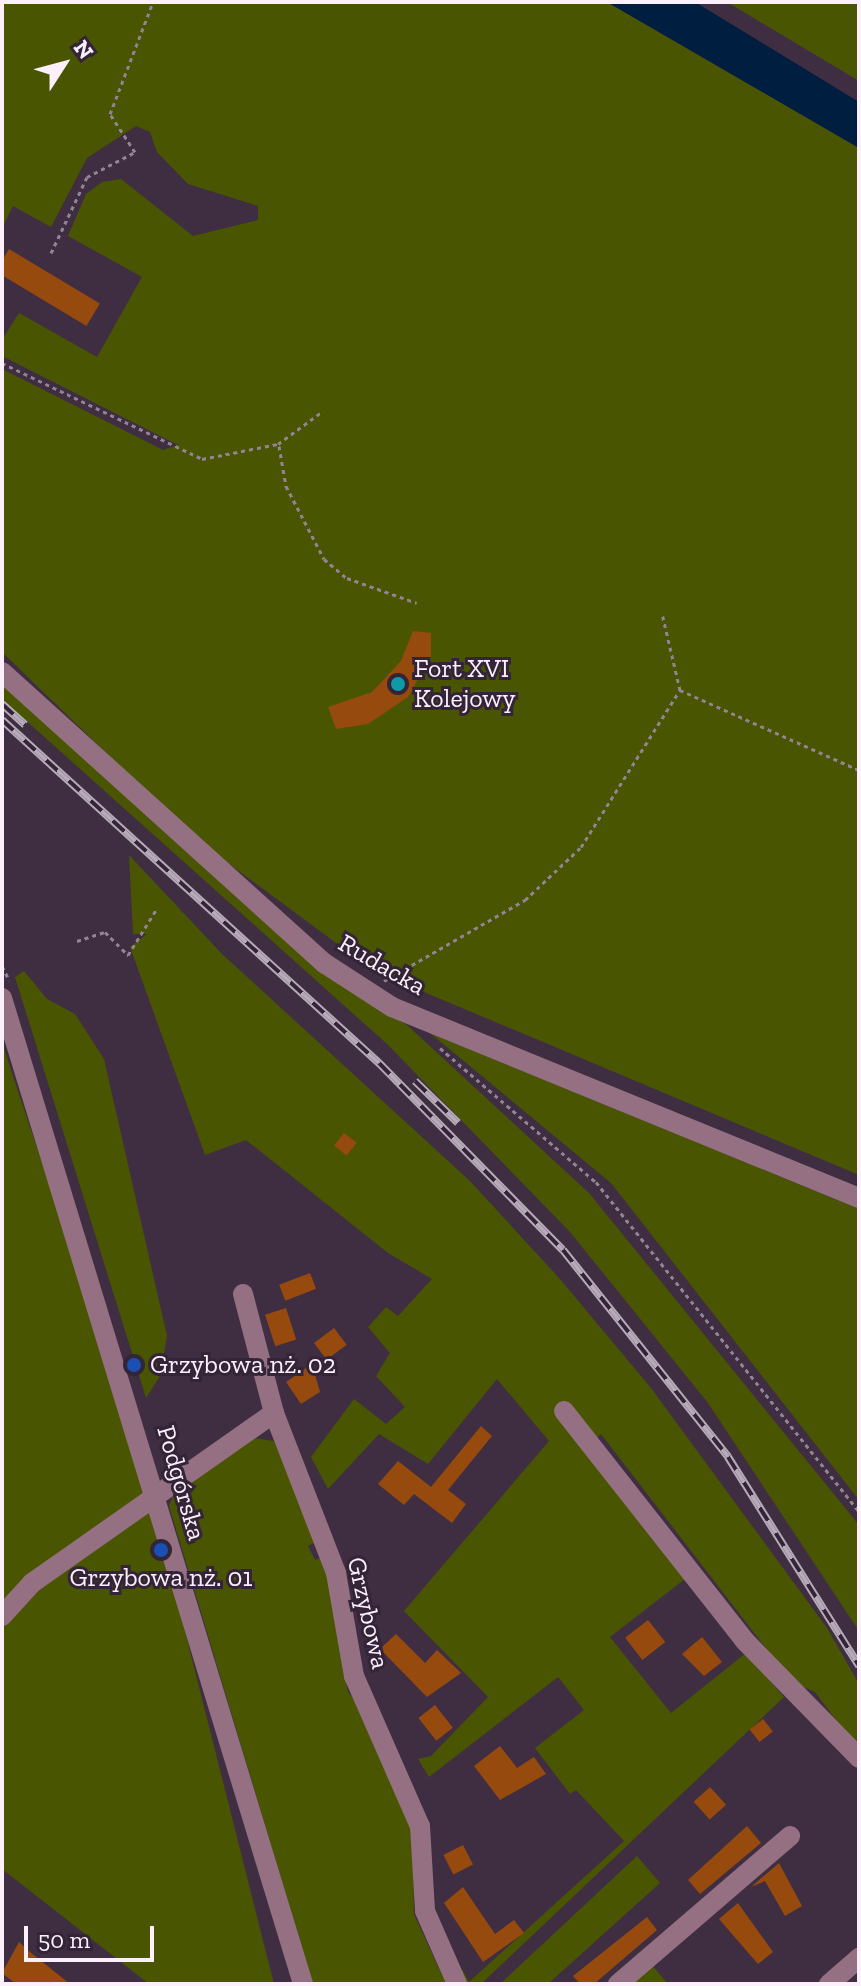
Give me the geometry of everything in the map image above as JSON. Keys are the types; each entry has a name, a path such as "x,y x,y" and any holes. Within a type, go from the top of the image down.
{"street":[{"name":"Rudacka","path":"2,672 324,963 392,1007 859,1198"},
{"name":"Podgórska","path":"2,998 157,1494 303,1984"},
{"name":"Grzybowa","path":"243,1294 274,1413 336,1573 354,1676 420,1826 425,1911 457,1984"},
{"path":"564,1411 744,1640 859,1758"},
{"path":"2,1616 32,1583 274,1413"},
{"path":"618,1984 790,1836"},
{"path":"829,1984 859,1958"}],"path":[{"path":"51,253 87,177 135,152 110,114 153,2"},
{"path":"2,363 202,459 278,444 323,411"},
{"path":"278,444 286,486 324,559 347,578 417,603"},
{"path":"376,985 525,900 581,847 680,690 662,613"},
{"path":"680,690 859,770"},
{"path":"77,941 105,932 128,955 156,910"},
{"path":"428,1038 596,1182 859,1512"}],"green space":[{"path":"2,2 607,2 859,148 859,1175 374,971 194,838 2,652 2,369 163,450 178,445 2,356 2,340 19,313 97,357 142,277 68,236 86,194 102,182 121,179 193,236 258,220 258,206 188,184 157,152 150,132 136,126 87,158 51,227 13,206 2,228"},
{"path":"727,2 859,2 859,81"},
{"path":"2,684 315,968 407,1025 589,1193 859,1525 859,1631 708,1403 570,1232 387,1044 2,699"},
{"path":"129,855 222,954 470,1181 560,1279 651,1388 827,1628 859,1684 859,1751 815,1692 792,1682 601,1434 586,1449 685,1579 610,1637 671,1713 746,1653 784,1697 481,1984 465,1984 459,1974 462,1969 469,1982 624,1841 576,1790 570,1794 535,1748 584,1710 558,1677 429,1777 418,1759 431,1756 488,1697 404,1611 549,1441 497,1379 428,1464 379,1434 328,1489 311,1457 354,1399 386,1424 405,1407 376,1376 390,1353 368,1327 386,1307 398,1316 432,1279 388,1253 246,1140 205,1155 130,947 147,934 133,934"},
{"path":"24,971 47,999 75,1014 104,1059 167,1336 160,1376 146,1398 15,977"},
{"path":"430,1033 859,1209 859,1500 611,1183"},
{"path":"2,1043 144,1469 274,1984 149,1984 2,1869"},
{"path":"254,1438 274,1441 316,1542 308,1546 315,1560 324,1557 348,1692 366,1715 412,1821 414,1914 446,1984 313,1984 169,1506 175,1491"},
{"path":"637,1856 660,1883 548,1984 500,1984"},
{"path":"651,1964 668,1984 627,1984"}],"water":[{"path":"607,2 695,2 859,102 859,148"}],"building":[{"path":"9,249 100,304 86,326 2,275 2,261"},
{"name":"Fort XVI Kolejowy","path":"413,631 431,633 431,655 408,697 368,724 336,729 328,707 372,692 401,661"},
{"path":"344,1133 357,1143 347,1155 334,1146"},
{"path":"310,1273 316,1289 285,1301 279,1285"},
{"path":"286,1308 296,1339 275,1346 265,1315"},
{"path":"334,1328 347,1345 327,1360 314,1343"},
{"path":"312,1364 320,1392 301,1404 286,1382"},
{"path":"481,1426 492,1436 448,1490 466,1504 452,1523 414,1494 404,1505 378,1484 398,1461 431,1487"},
{"path":"648,1620 665,1642 642,1660 625,1638"},
{"path":"396,1634 425,1663 437,1650 461,1673 427,1697 380,1649"},
{"path":"702,1637 722,1662 704,1676 682,1654"},
{"path":"435,1705 453,1728 436,1741 418,1718"},
{"path":"763,1719 773,1732 759,1742 750,1729"},
{"path":"500,1746 517,1768 534,1757 546,1774 500,1800 474,1766"},
{"path":"710,1787 726,1805 710,1820 694,1802"},
{"path":"747,1826 761,1843 700,1894 688,1880"},
{"path":"463,1845 473,1865 453,1875 443,1855"},
{"path":"779,1863 802,1906 785,1916 765,1881 751,1887"},
{"path":"463,1887 495,1934 514,1920 524,1933 483,1962 444,1903"},
{"path":"738,1903 773,1952 758,1964 719,1919"},
{"path":"647,1917 657,1930 594,1984 580,1984 573,1976"},
{"path":"19,1942 70,1984 16,1984 2,1973"}],"railway":[{"path":"2,704 25,725"},
{"path":"2,720 379,1063 563,1250 728,1457 859,1666"},
{"path":"415,1081 458,1123"}],"place":[{"name":"Fort XVI Kolejowy","path":"398,684"},
{"name":"Grzybowa nż. 02","path":"134,1365"},
{"name":"Grzybowa nż. 01","path":"161,1550"}]}
